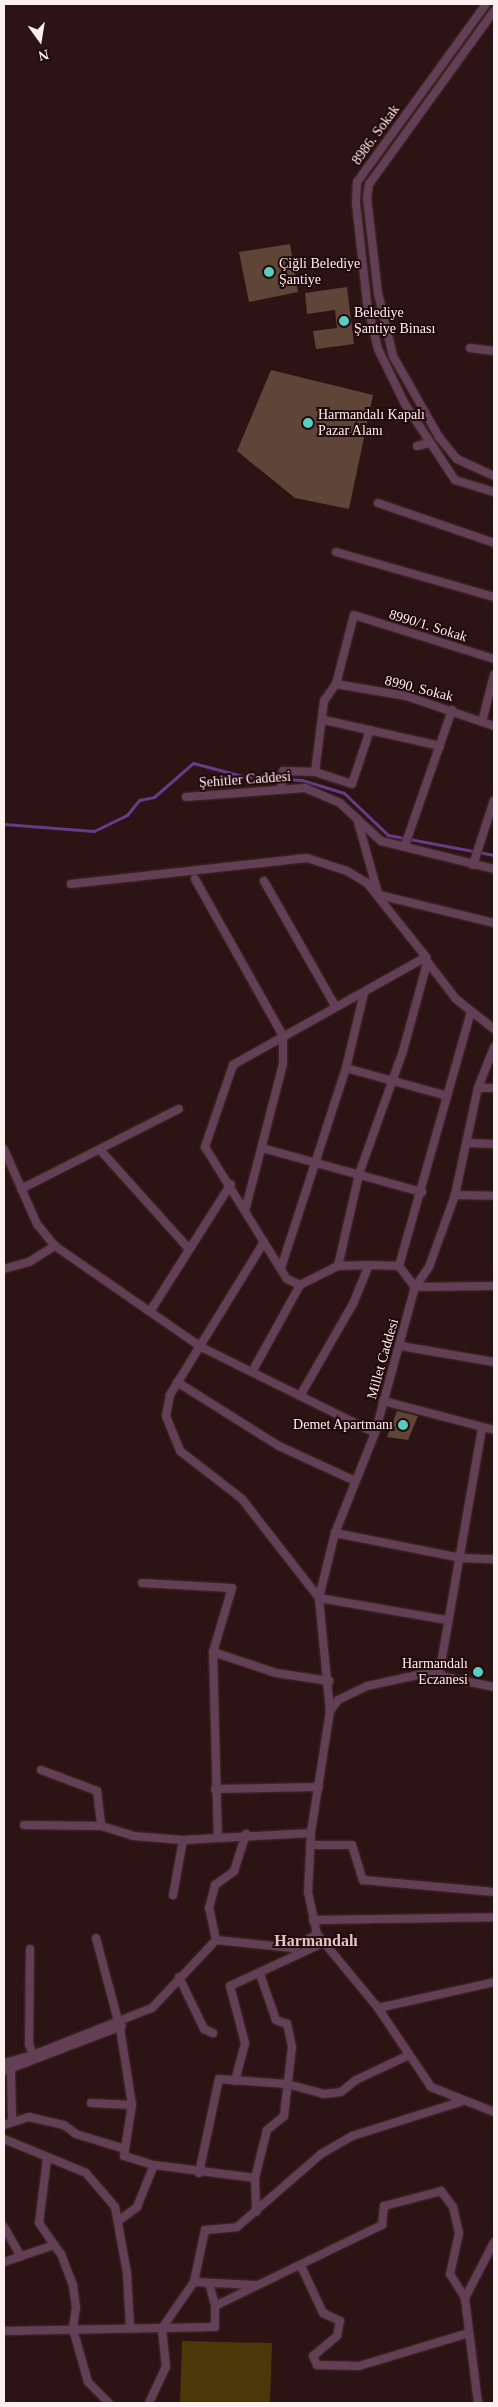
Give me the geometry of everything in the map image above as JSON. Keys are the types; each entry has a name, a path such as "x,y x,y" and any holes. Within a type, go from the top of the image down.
{"street":[{"name":"8986. Sokak","path":"486,4 357,182 359,248 378,349 429,443 454,480 494,492"},
{"name":"8986. Sokak","path":"494,11 369,184 367,198 381,310 393,356 439,438 456,459 494,476"},
{"path":"470,348 494,351"},
{"path":"417,446 429,443"},
{"path":"378,503 494,543"},
{"path":"336,552 494,597"},
{"name":"8990/1. Sokak","path":"336,684 354,615 494,659"},
{"path":"482,722 494,675"},
{"path":"315,772 324,720 324,701 336,684"},
{"name":"8990. Sokak","path":"336,684 452,710 494,726"},
{"path":"405,844 452,710"},
{"path":"324,720 440,746"},
{"path":"281,788 283,772 315,772 352,784 370,730"},
{"name":"Şehitler Caddesi","path":"186,797 281,788 305,788 340,803 358,822 381,841 405,844 473,865 494,869"},
{"path":"473,865 494,800"},
{"path":"358,822 379,895"},
{"path":"71,884 307,858 347,870 379,895 426,960 470,1012 494,1029"},
{"path":"195,880 283,1036 283,1064 246,1207"},
{"path":"264,881 336,1007"},
{"path":"379,895 494,923"},
{"path":"300,1285 288,1279 264,1242 246,1207 205,1146 233,1066 283,1036 426,960"},
{"path":"338,1266 359,1174 390,1080 403,1051 426,960"},
{"path":"281,1268 293,1242 313,1163 346,1068 364,993"},
{"path":"399,1266 422,1192 444,1095 470,1012"},
{"name":"Millet Caddesi","path":"494,1047 478,1088 468,1143 455,1195 429,1267 415,1287 401,1346 384,1401 374,1433 335,1533 318,1598 320,1636 329,1681 330,1711 311,1834 308,1892 317,1934 378,2008 407,2056 431,2087 460,2102 494,2112"},
{"path":"346,1068 444,1095"},
{"path":"478,1088 494,1088"},
{"path":"21,1189 102,1152 179,1109"},
{"path":"468,1143 494,1144"},
{"path":"262,1148 422,1192"},
{"path":"4,1149 37,1224 56,1246 151,1310 201,1347 374,1433"},
{"path":"102,1152 188,1248"},
{"path":"151,1310 188,1248 231,1184"},
{"path":"455,1195 494,1196"},
{"path":"264,1242 201,1347 177,1382 166,1416 180,1451 242,1499 318,1598 447,1620"},
{"path":"4,1269 28,1262 56,1246"},
{"path":"300,1396 353,1304 369,1265"},
{"path":"252,1372 300,1285 338,1266 399,1266"},
{"path":"399,1266 415,1287 494,1286"},
{"path":"401,1346 494,1362"},
{"path":"177,1382 279,1446 355,1481"},
{"path":"384,1401 494,1430"},
{"path":"439,1675 447,1620 461,1558 482,1428"},
{"path":"335,1533 461,1558 494,1559"},
{"path":"142,1583 232,1588 213,1652 215,1789 218,1836"},
{"path":"213,1652 276,1673 329,1681"},
{"path":"330,1711 338,1700 367,1686 417,1674 439,1675 494,1687"},
{"path":"41,1770 97,1791 101,1826"},
{"path":"215,1789 319,1787"},
{"path":"24,1825 101,1826 133,1836 183,1840 246,1834 311,1834"},
{"path":"216,1940 209,1908 215,1885 234,1871 246,1834"},
{"path":"173,1895 183,1840"},
{"path":"310,1845 352,1845 363,1880 494,1892"},
{"path":"313,1920 494,1917"},
{"path":"216,1940 293,1948 317,1934"},
{"path":"96,1938 116,2020 120,2028 132,2105 124,2156 154,2165 199,2174 255,2178"},
{"path":"12,2120 7,2071 120,2028 131,2018 152,2008 179,1977 216,1940"},
{"path":"236,2081 245,2043 230,1986 260,1974 323,1943"},
{"path":"30,1949 29,2044 33,2056"},
{"path":"256,2212 255,2178 267,2130 284,2116 286,2084 292,2047 287,2024 276,2020 260,1974"},
{"path":"179,1977 204,2029 214,2034"},
{"path":"378,2008 494,1982"},
{"path":"4,2062 33,2056 116,2020 131,2018"},
{"path":"199,2174 219,2079 286,2084 324,2094 341,2092 356,2080 407,2056"},
{"path":"149,2403 166,2367 162,2328 194,2282 205,2230 237,2227 320,2154 352,2136 460,2102"},
{"path":"91,2103 132,2105"},
{"path":"4,2125 12,2120 30,2117 64,2125 76,2134 124,2149"},
{"path":"4,2139 47,2159 86,2173 115,2207 130,2327"},
{"path":"47,2159 39,2223 54,2245 73,2286 76,2307 73,2329 88,2382 109,2403"},
{"path":"118,2221 137,2207 154,2165"},
{"path":"216,2306 382,2225 384,2206 441,2191 453,2207 459,2233 450,2274 465,2298 478,2403"},
{"path":"4,2227 21,2256"},
{"path":"465,2298 494,2242"},
{"path":"4,2262 54,2245"},
{"path":"301,2266 323,2314 340,2321 337,2336 313,2356 317,2365 359,2366 470,2333"},
{"path":"194,2282 257,2285"},
{"path":"4,2331 130,2327 215,2327 216,2306 209,2283"}],"shaded area":[{"path":"182,2341 272,2343 270,2403 180,2403"}],"building":[{"name":"Çiğli Belediye Şantiye","path":"290,244 298,292 249,302 239,252"},
{"name":"Belediye Şantiye Binası","path":"347,287 354,344 316,349 313,331 337,328 335,310 307,314 305,293"},
{"name":"Harmandalı Kapalı Pazar Alanı","path":"271,370 373,395 349,509 295,498 237,451"},
{"name":"Demet Apartmanı","path":"397,1411 418,1416 408,1440 387,1437"}],"waterway":[{"path":"4,824 94,831 127,815 139,800 154,797 193,763 246,777 302,780 344,793 388,835 494,855"}],"place":[{"name":"Çiğli Belediye Şantiye","path":"269,272"},
{"name":"Belediye Şantiye Binası","path":"344,321"},
{"name":"Harmandalı Kapalı Pazar Alanı","path":"308,423"},
{"name":"Demet Apartmanı","path":"403,1425"},
{"name":"Harmandalı Eczanesi","path":"478,1672"}],"district":[{"name":"Harmandalı","path":"316,1941"}]}
